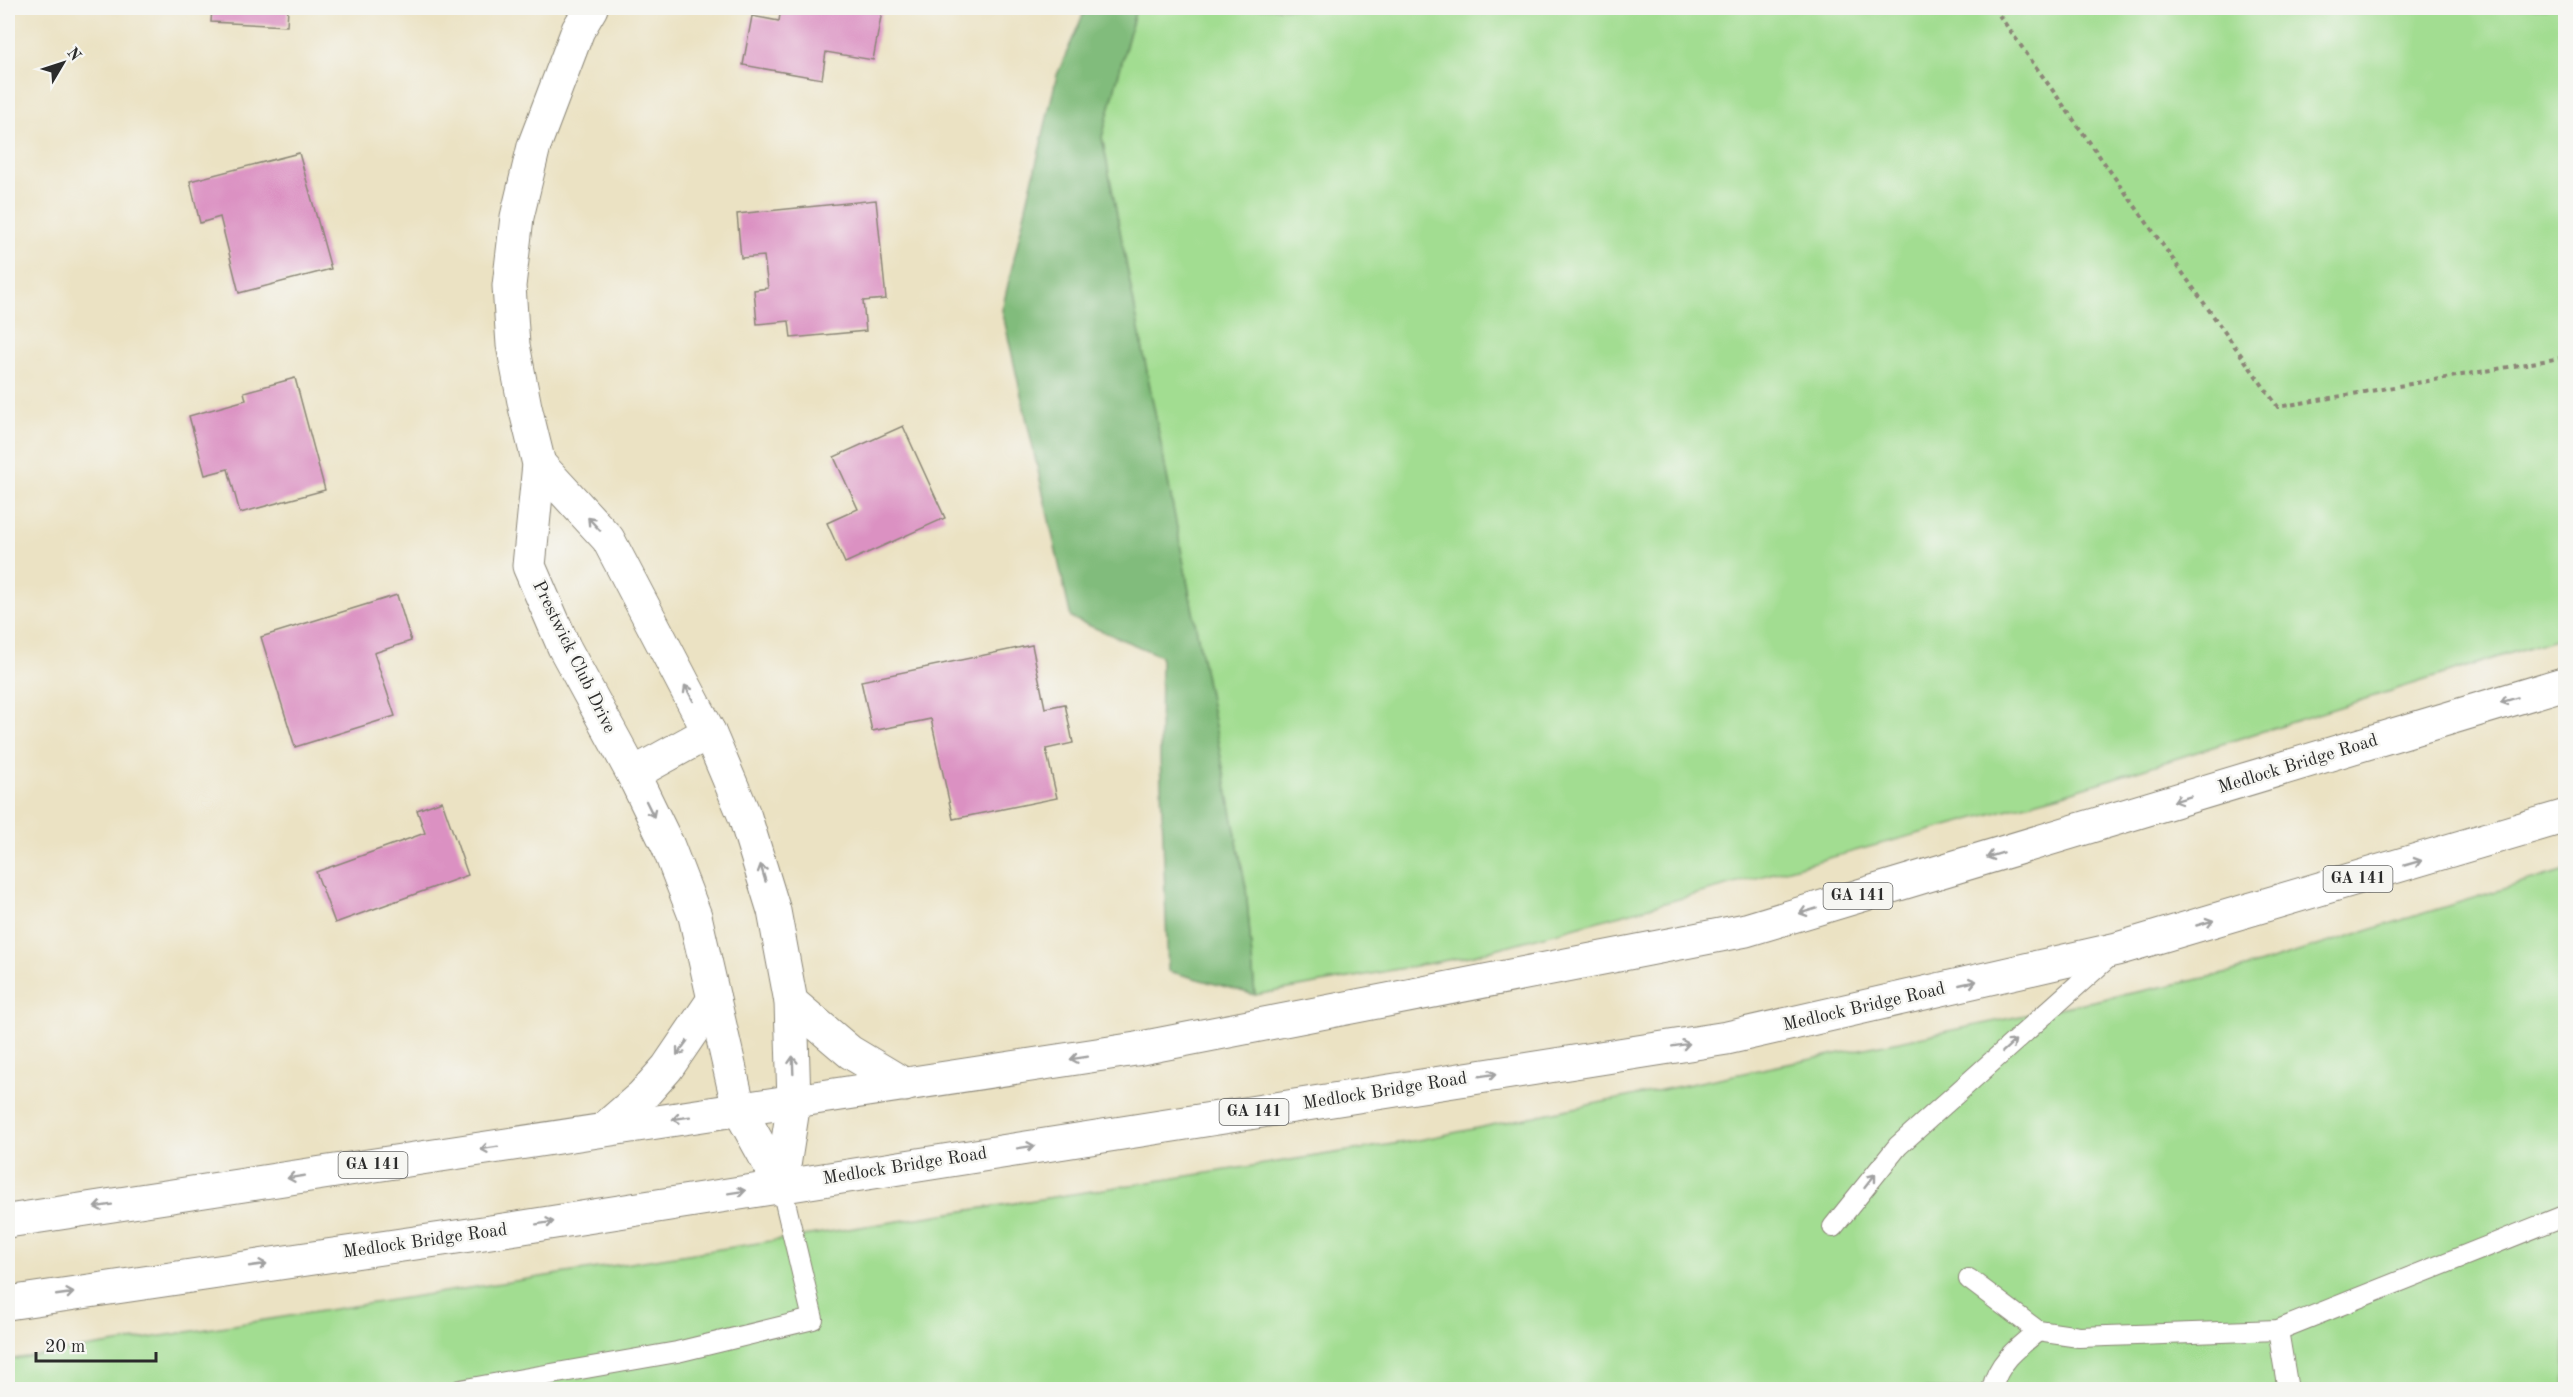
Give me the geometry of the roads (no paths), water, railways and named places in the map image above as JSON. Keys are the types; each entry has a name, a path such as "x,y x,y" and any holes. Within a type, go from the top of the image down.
{"main road":[{"name":"Prestwick Club Drive","path":"591,8 578,30 534,146 517,217 509,286 513,345 539,464 529,566 564,647 633,774 668,846 694,916 739,1109 781,1185"},
{"name":"Prestwick Club Drive","path":"539,464 608,539 709,732 745,817 774,911 791,1002 794,1102 781,1185"},
{"name":"Medlock Bridge Road","path":"8,1221 1137,1049 1746,930 2565,683"},
{"path":"633,774 709,732"},
{"name":"Medlock Bridge Road","path":"8,1303 517,1228 1727,1038 2118,949 2565,816"},
{"path":"603,1130 642,1096 667,1068 714,999"},
{"path":"791,1002 850,1052 904,1085"}],"lane":[{"path":"1833,1227 1898,1146 2118,949"},
{"path":"460,1389 677,1352 813,1319 781,1185"},
{"path":"1969,1279 2038,1331 2079,1337 2278,1330 2565,1215"},
{"path":"2278,1330 2288,1389"},
{"path":"1992,1389 1994,1378 2012,1351 2038,1331"}]}
